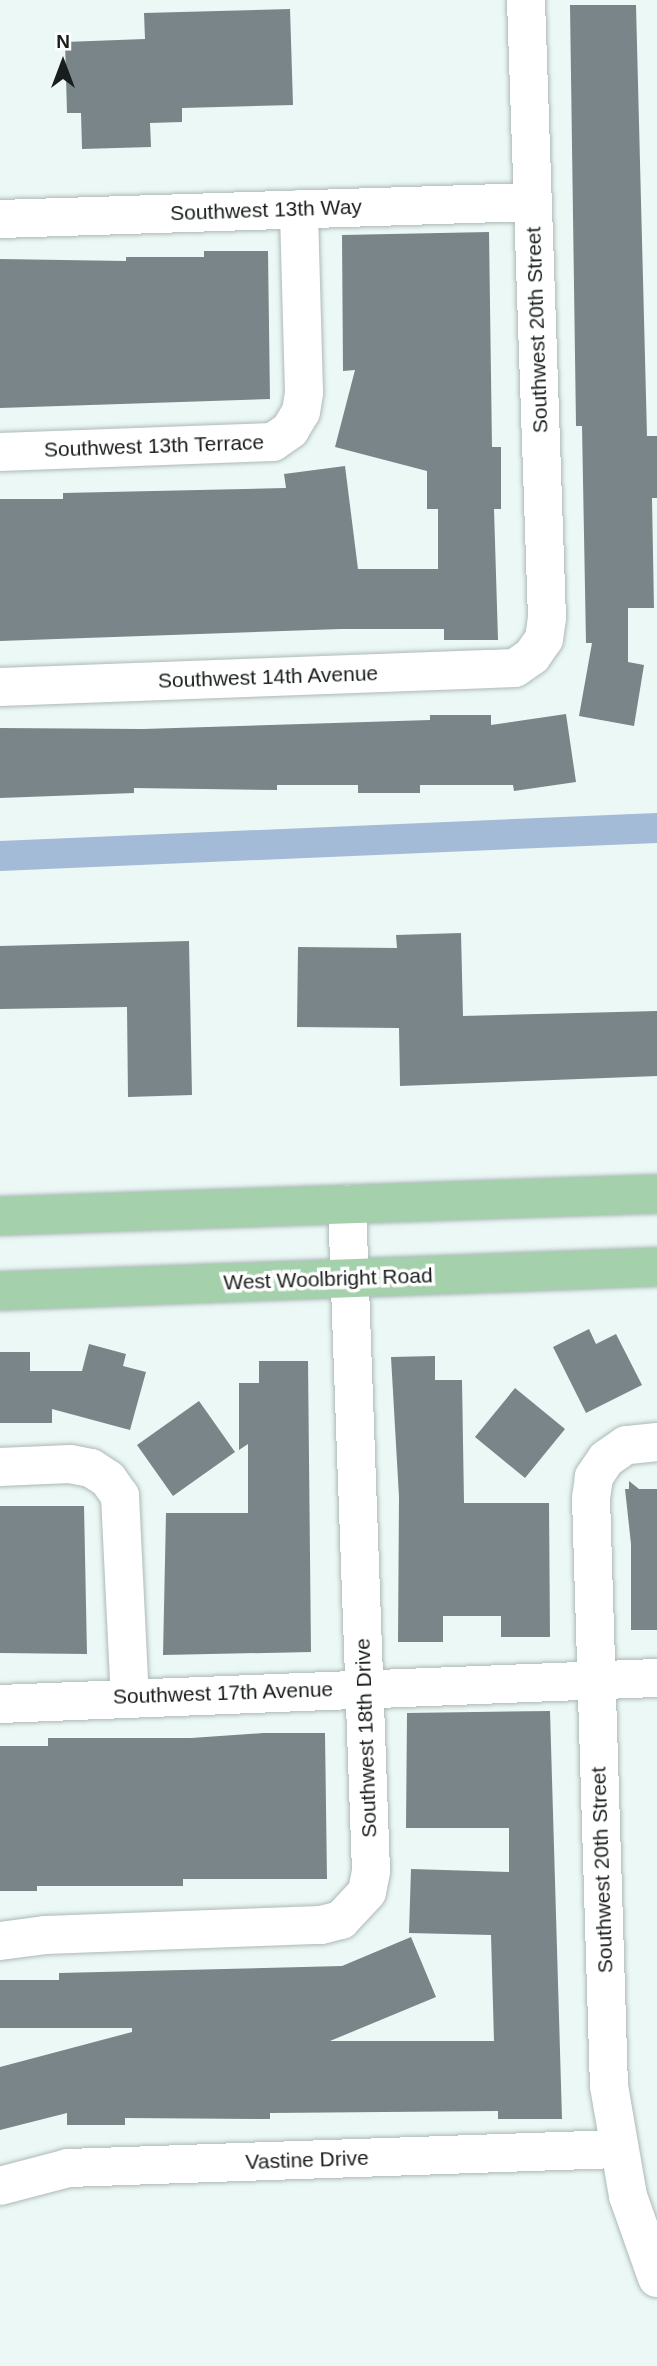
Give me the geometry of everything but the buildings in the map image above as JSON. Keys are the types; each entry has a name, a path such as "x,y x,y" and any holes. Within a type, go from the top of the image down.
{"main road":[{"path":"0,1216 657,1194"},
{"name":"West Woolbright Road","path":"0,1291 657,1267"}],"street":[{"name":"Southwest 20th Street","path":"526,0 547,618 544,639 532,656"},
{"name":"Southwest 13th Way","path":"0,219 533,202"},
{"name":"Southwest 13th Terrace","path":"0,452 272,442 290,430 301,412 304,392 299,209"},
{"name":"Southwest 14th Avenue","path":"0,687 515,668 532,656"},
{"name":"Southwest 18th Drive","path":"0,1941 45,1935 321,1925 341,1920 367,1892 371,1871 347,1204"},
{"name":"Southwest 20th Street","path":"657,1441 626,1445 606,1459 594,1477 590,1499 609,2086 617,2149 657,2278"},
{"path":"0,1467 70,1464 91,1468 108,1479 120,1496 130,1696"},
{"name":"Southwest 17th Avenue","path":"0,1704 130,1696 657,1678"},
{"name":"Vastine Drive","path":"0,2186 68,2168 617,2149"}],"waterway":[{"path":"0,856 657,828"}]}
